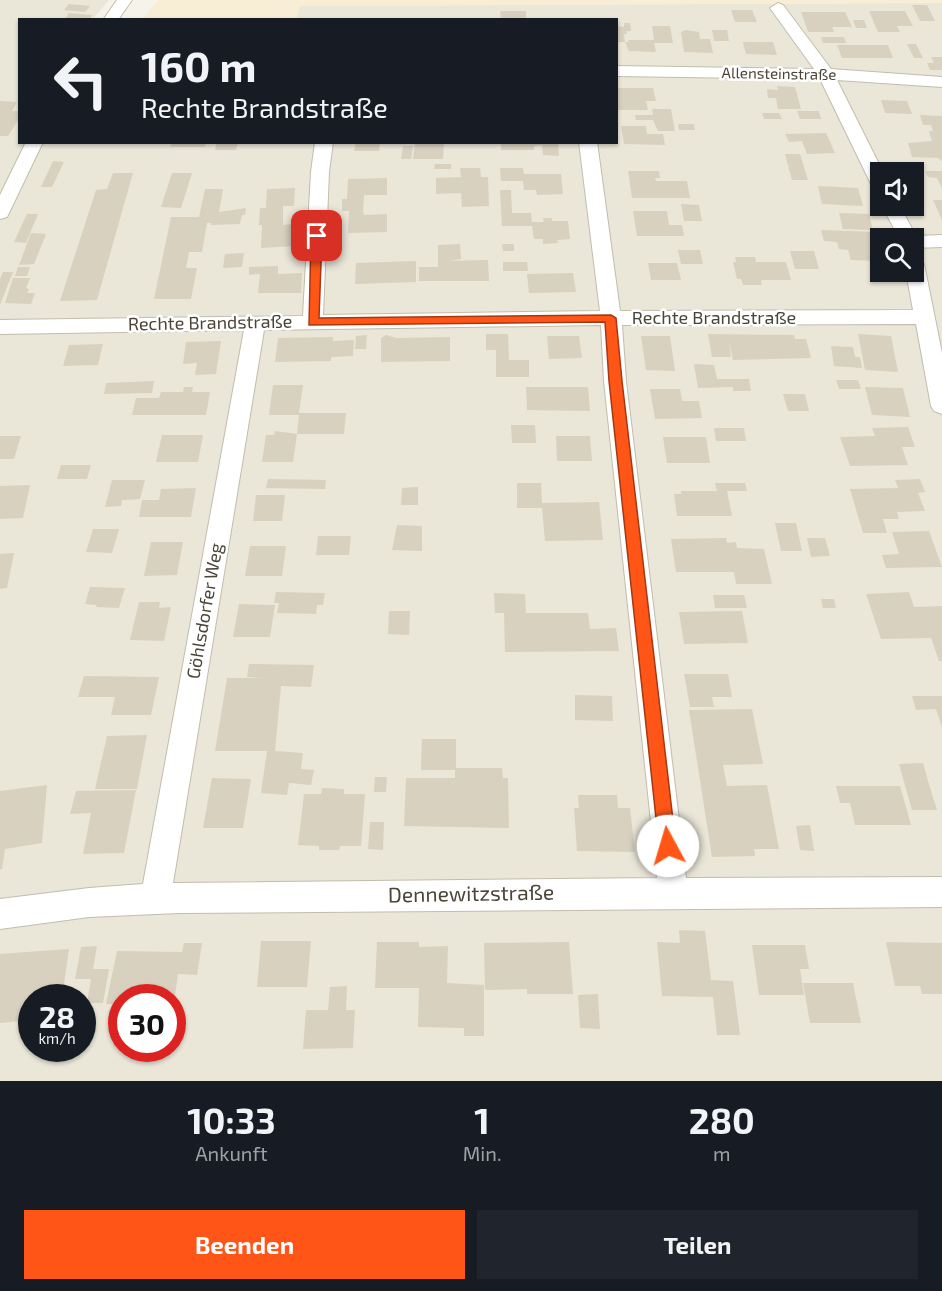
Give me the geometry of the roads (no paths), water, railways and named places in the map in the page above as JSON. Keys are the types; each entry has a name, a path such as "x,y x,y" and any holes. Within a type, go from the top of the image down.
{"street":[{"path":"112,18 125,0"},
{"path":"778,8 826,74 870,164"},
{"name":"Allensteinstraße","path":"618,71 826,74 942,82"},
{"path":"0,213 34,144"},
{"path":"313,322 320,172 324,144"},
{"path":"588,144 611,318 615,381 673,891"},
{"path":"924,242 942,241"},
{"path":"917,282 942,406"},
{"name":"Rechte Brandstraße","path":"0,327 611,318 924,317"},
{"name":"Göhlsdorfer Weg","path":"155,899 255,323"},
{"name":"Dennewitzstraße","path":"0,914 41,906 155,899 673,891 942,892"}]}
